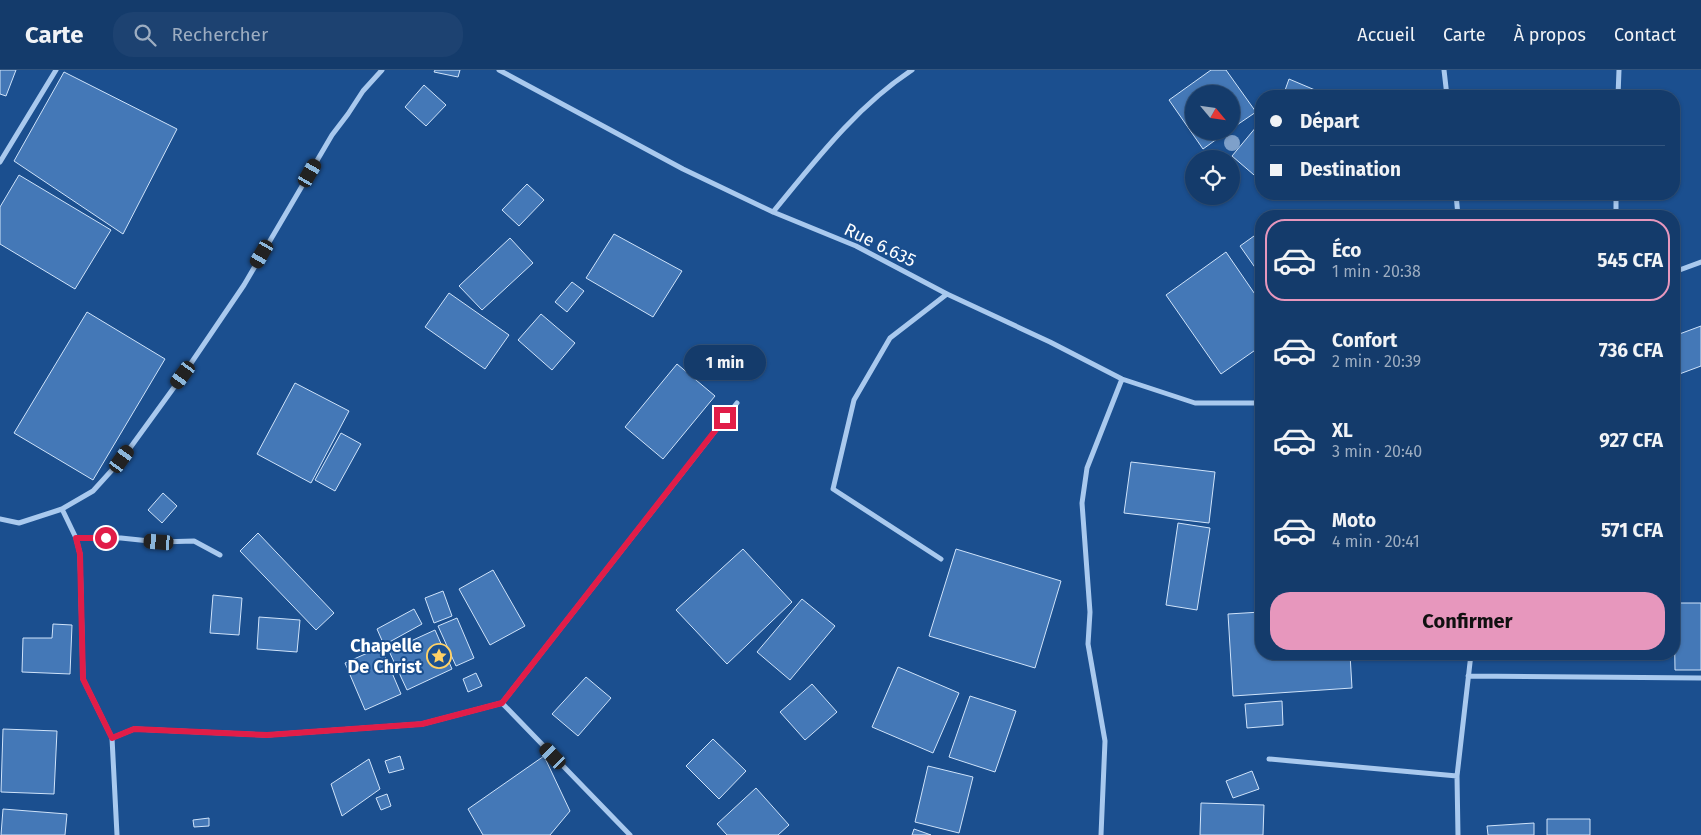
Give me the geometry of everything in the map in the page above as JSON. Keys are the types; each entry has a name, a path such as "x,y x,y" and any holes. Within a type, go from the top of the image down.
{"street":[{"path":"0,162 56,70"},
{"path":"0,519 19,522 62,510 93,492 122,459 183,375 244,285 332,134 363,91 382,70"},
{"name":"Rue 6.635","path":"499,70 683,169 773,212 856,246 947,294 1050,342 1122,379 1195,404 1255,403"},
{"path":"773,212 834,138 891,84 912,70"},
{"path":"1444,70 1446,90"},
{"path":"1618,90 1619,70"},
{"path":"1680,270 1701,262"},
{"path":"941,559 833,489 854,400 890,338 947,294"},
{"path":"1101,835 1105,741 1088,644 1090,612 1082,503 1087,468 1122,379"},
{"path":"112,738 134,729 267,735 422,724 502,703 737,402"},
{"path":"62,510 76,538 80,554 83,679 112,738 117,835"},
{"path":"76,538 121,538 159,542 194,541 220,555"},
{"path":"1458,835 1457,776 1470,660"},
{"path":"1468,676 1701,678"},
{"path":"502,703 630,835"},
{"path":"1269,759 1457,776"}],"building":[{"path":"0,70 16,70 6,96 0,94"},
{"path":"435,70 460,70 458,77 434,72"},
{"path":"1211,70 1226,70 1237,85 1190,85"},
{"path":"64,72 177,129 123,234 14,161"},
{"path":"1289,79 1315,90 1285,90"},
{"path":"424,85 446,105 426,126 405,107"},
{"path":"1185,89 1185,123 1169,100"},
{"path":"1240,90 1255,111 1255,113 1240,123"},
{"path":"1255,128 1255,176 1240,163 1240,150 1237,150"},
{"path":"1197,140 1216,140 1203,149"},
{"path":"19,175 111,230 75,289 0,244 0,207"},
{"path":"527,184 544,200 519,226 502,210"},
{"path":"614,234 682,271 653,317 586,278"},
{"path":"1255,235 1255,267 1240,246"},
{"path":"510,238 533,263 482,310 459,286"},
{"path":"1226,252 1255,294 1255,350 1221,374 1166,295"},
{"path":"572,282 584,291 567,312 555,302"},
{"path":"449,293 509,335 485,369 425,327"},
{"path":"87,312 165,359 93,480 14,433"},
{"path":"541,314 575,343 552,370 518,340"},
{"path":"1701,326 1701,366 1680,374 1680,334"},
{"path":"677,364 715,396 663,459 625,427"},
{"path":"295,383 349,411 311,483 257,454"},
{"path":"341,433 361,444 335,491 315,480"},
{"path":"1131,462 1215,472 1209,523 1124,513"},
{"path":"163,493 177,506 162,523 148,510"},
{"path":"1178,523 1210,528 1197,610 1166,605"},
{"path":"258,533 334,613 316,630 240,551"},
{"path":"743,549 792,602 727,664 676,610"},
{"path":"956,549 1061,581 1035,668 929,636"},
{"path":"493,570 525,626 490,645 459,589"},
{"path":"443,591 452,616 434,623 425,598"},
{"path":"213,595 242,598 239,635 210,633"},
{"path":"802,599 835,626 790,680 757,652"},
{"path":"1680,603 1701,603 1701,670 1675,670 1675,660 1680,660"},
{"path":"414,609 422,624 384,645 377,629"},
{"path":"1255,612 1255,660 1350,660 1352,688 1233,696 1228,614"},
{"path":"259,617 300,620 297,652 257,649"},
{"path":"457,618 474,658 456,666 438,626"},
{"path":"53,624 72,625 70,674 22,672 23,638 52,638"},
{"path":"435,630 452,669 407,690 389,651"},
{"path":"381,647 401,694 365,710 345,663"},
{"path":"898,667 959,693 933,753 872,727"},
{"path":"476,673 482,686 468,692 463,679"},
{"path":"586,677 611,698 578,736 552,714"},
{"path":"812,684 837,712 805,740 780,712"},
{"path":"970,696 1016,711 995,772 949,757"},
{"path":"1282,701 1283,725 1247,728 1245,704"},
{"path":"3,729 57,731 54,794 1,792"},
{"path":"713,739 746,771 719,799 686,766"},
{"path":"400,756 404,769 389,773 385,761"},
{"path":"544,756 570,811 550,835 483,835 468,809"},
{"path":"369,759 380,789 342,816 331,784"},
{"path":"928,766 973,777 959,833 915,822"},
{"path":"1252,771 1259,789 1233,798 1226,781"},
{"path":"756,788 789,825 778,835 727,835 717,824"},
{"path":"387,794 391,806 381,810 376,798"},
{"path":"1201,803 1264,805 1263,835 1200,835"},
{"path":"3,809 67,814 65,835 1,835"},
{"path":"209,818 209,826 194,827 193,820"},
{"path":"1547,819 1590,819 1590,835 1547,835"},
{"path":"1534,823 1534,835 1488,835 1487,826"},
{"path":"914,829 931,835 912,835"}],"place":[{"name":"Chapelle De Christ","path":"439,656"}],"route":[{"path":"106,538 76,538 80,554 83,679 112,738 134,729 267,735 422,724 502,703 725,418"}]}
